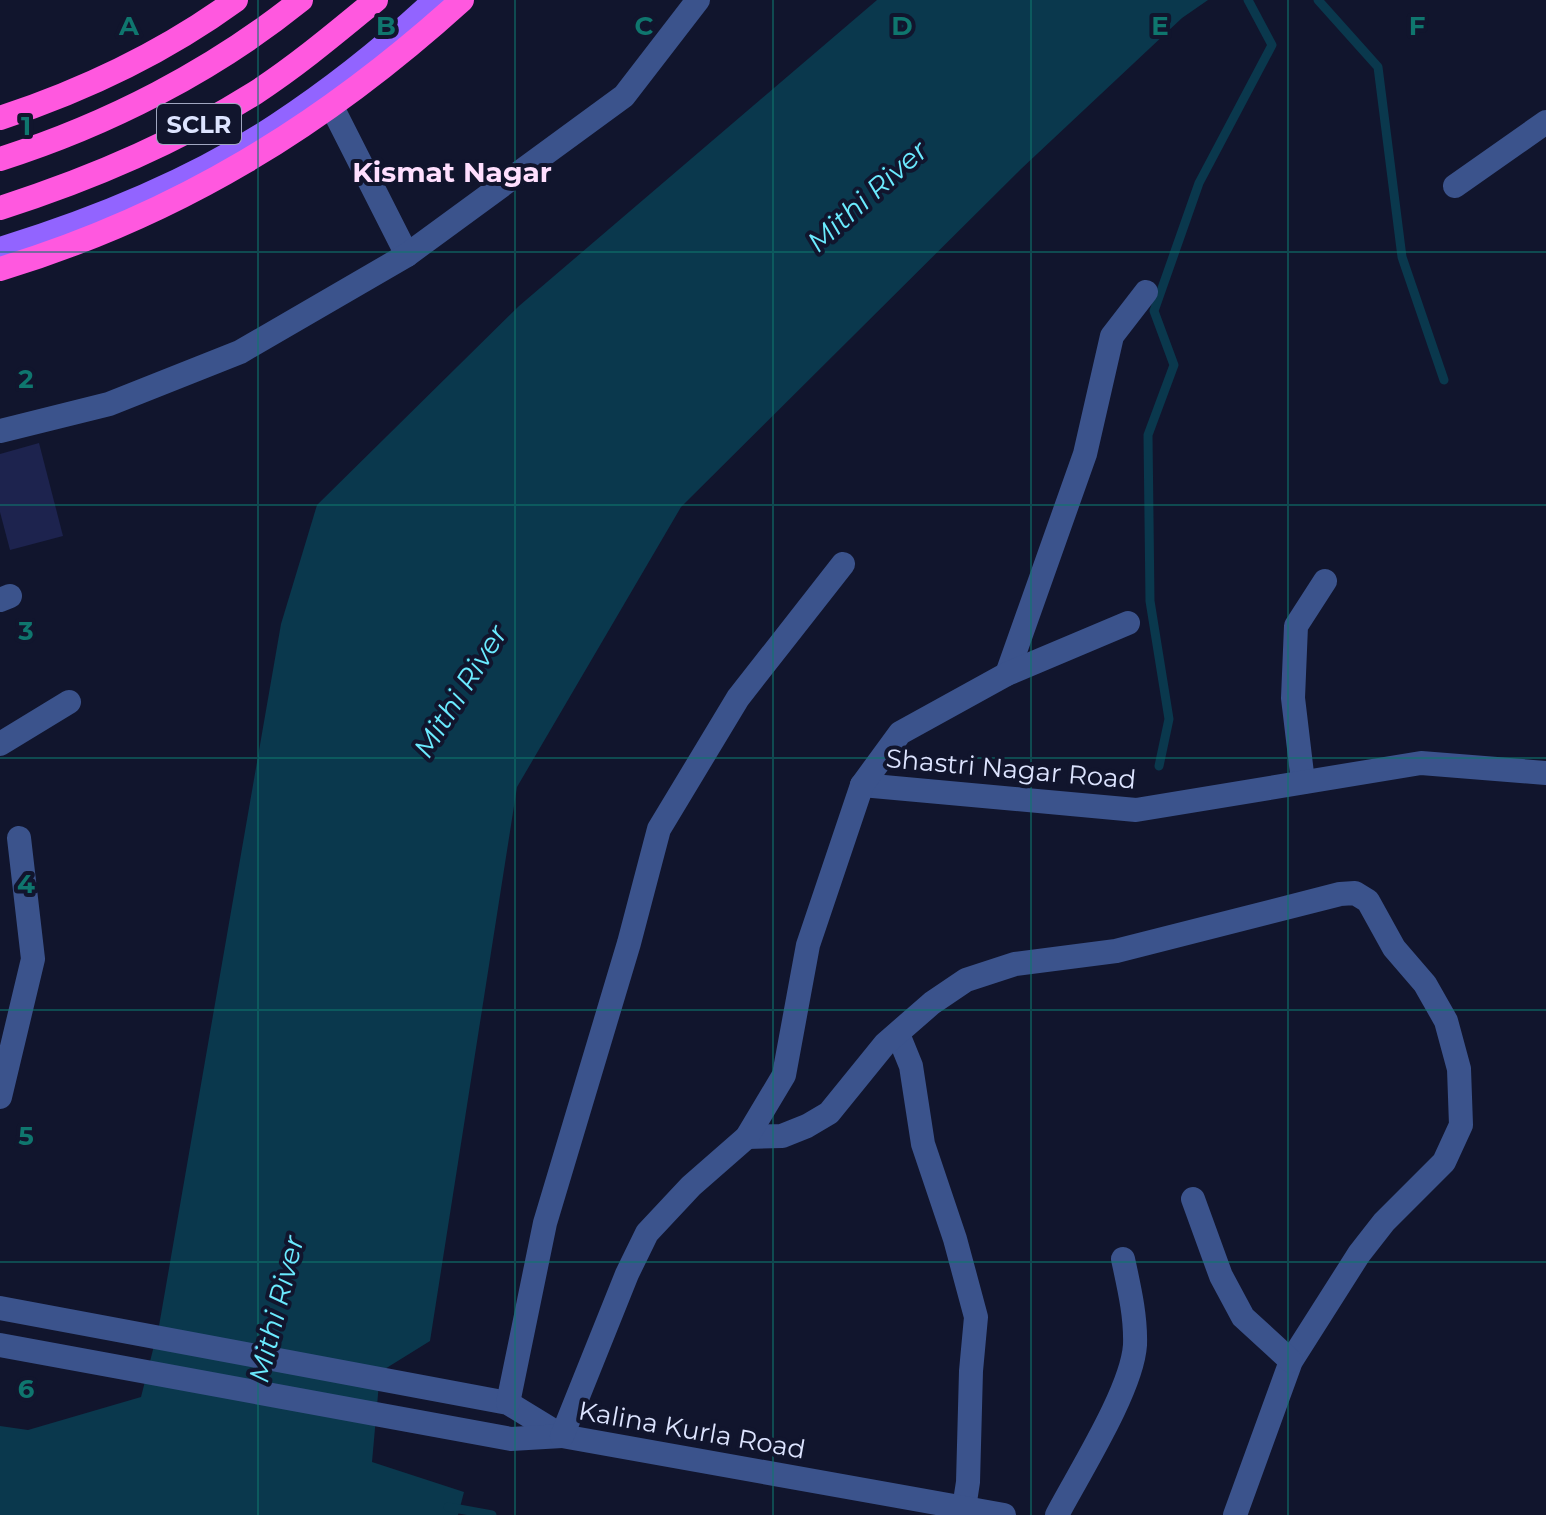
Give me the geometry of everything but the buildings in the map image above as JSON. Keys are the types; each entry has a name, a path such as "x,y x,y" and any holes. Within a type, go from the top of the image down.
{"highway":[{"path":"0,118 85,84 146,54 208,20 236,0"},
{"name":"SCLR","path":"0,159 101,120 165,89 229,53 301,0"},
{"name":"SCLR","path":"0,208 81,179 187,131 255,93 376,0"},
{"path":"0,269 62,250 145,214 286,139 416,41 462,0"}],"main road":[{"path":"0,249 55,232 136,198 206,165 276,125 344,76 435,0"}],"street":[{"path":"0,431 109,404 240,352 407,255 624,96 698,0"},
{"path":"332,107 407,255"},
{"path":"1455,186 1546,122"},
{"path":"1007,674 1085,454 1112,336 1146,292"},
{"path":"508,1403 545,1223 629,943 659,829 738,698 843,564"},
{"path":"1303,782 1293,698 1296,626 1325,581"},
{"path":"862,785 900,733 1007,674 1128,623"},
{"path":"0,744 69,702"},
{"name":"Shastri Nagar Road","path":"562,1436 627,1274 647,1233 691,1186 747,1137 784,1075 808,945 862,785 1136,810 1421,763 1546,773"},
{"path":"0,1097 33,959 19,838"},
{"path":"747,1137 782,1136 829,1113 885,1044 932,1003 966,980 1015,964 1116,951 1340,894 1355,893 1368,901 1394,948 1425,984 1446,1021 1459,1069 1461,1125 1444,1162 1384,1222 1359,1254 1291,1361 1235,1515"},
{"path":"898,1034 911,1066 923,1144 955,1239 976,1317 964,1508"},
{"path":"1193,1199 1221,1276 1243,1317 1291,1361"},
{"path":"1057,1515 1123,1389 1135,1349 1134,1313 1123,1259"},
{"name":"Kalina Kurla Road","path":"4,1309 508,1403 562,1436 1004,1515"},
{"path":"2,1345 511,1439 562,1436"}],"water":[{"name":"Mithi River","path":"877,0 1208,0 1182,18 1021,169 681,507 517,787 430,1341 380,1372 372,1462 464,1492 458,1515 0,1515 0,1426 28,1430 141,1397 159,1326 281,624 317,505 519,306"}],"waterway":[{"path":"1159,766 1169,719 1150,601 1148,435 1174,365 1154,311 1199,183 1272,45 1248,0"},
{"path":"1318,0 1378,67 1402,257 1444,380"},
{"path":"448,1507 492,1515"}],"district":[{"name":"Kismat Nagar","path":"452,172"}]}
